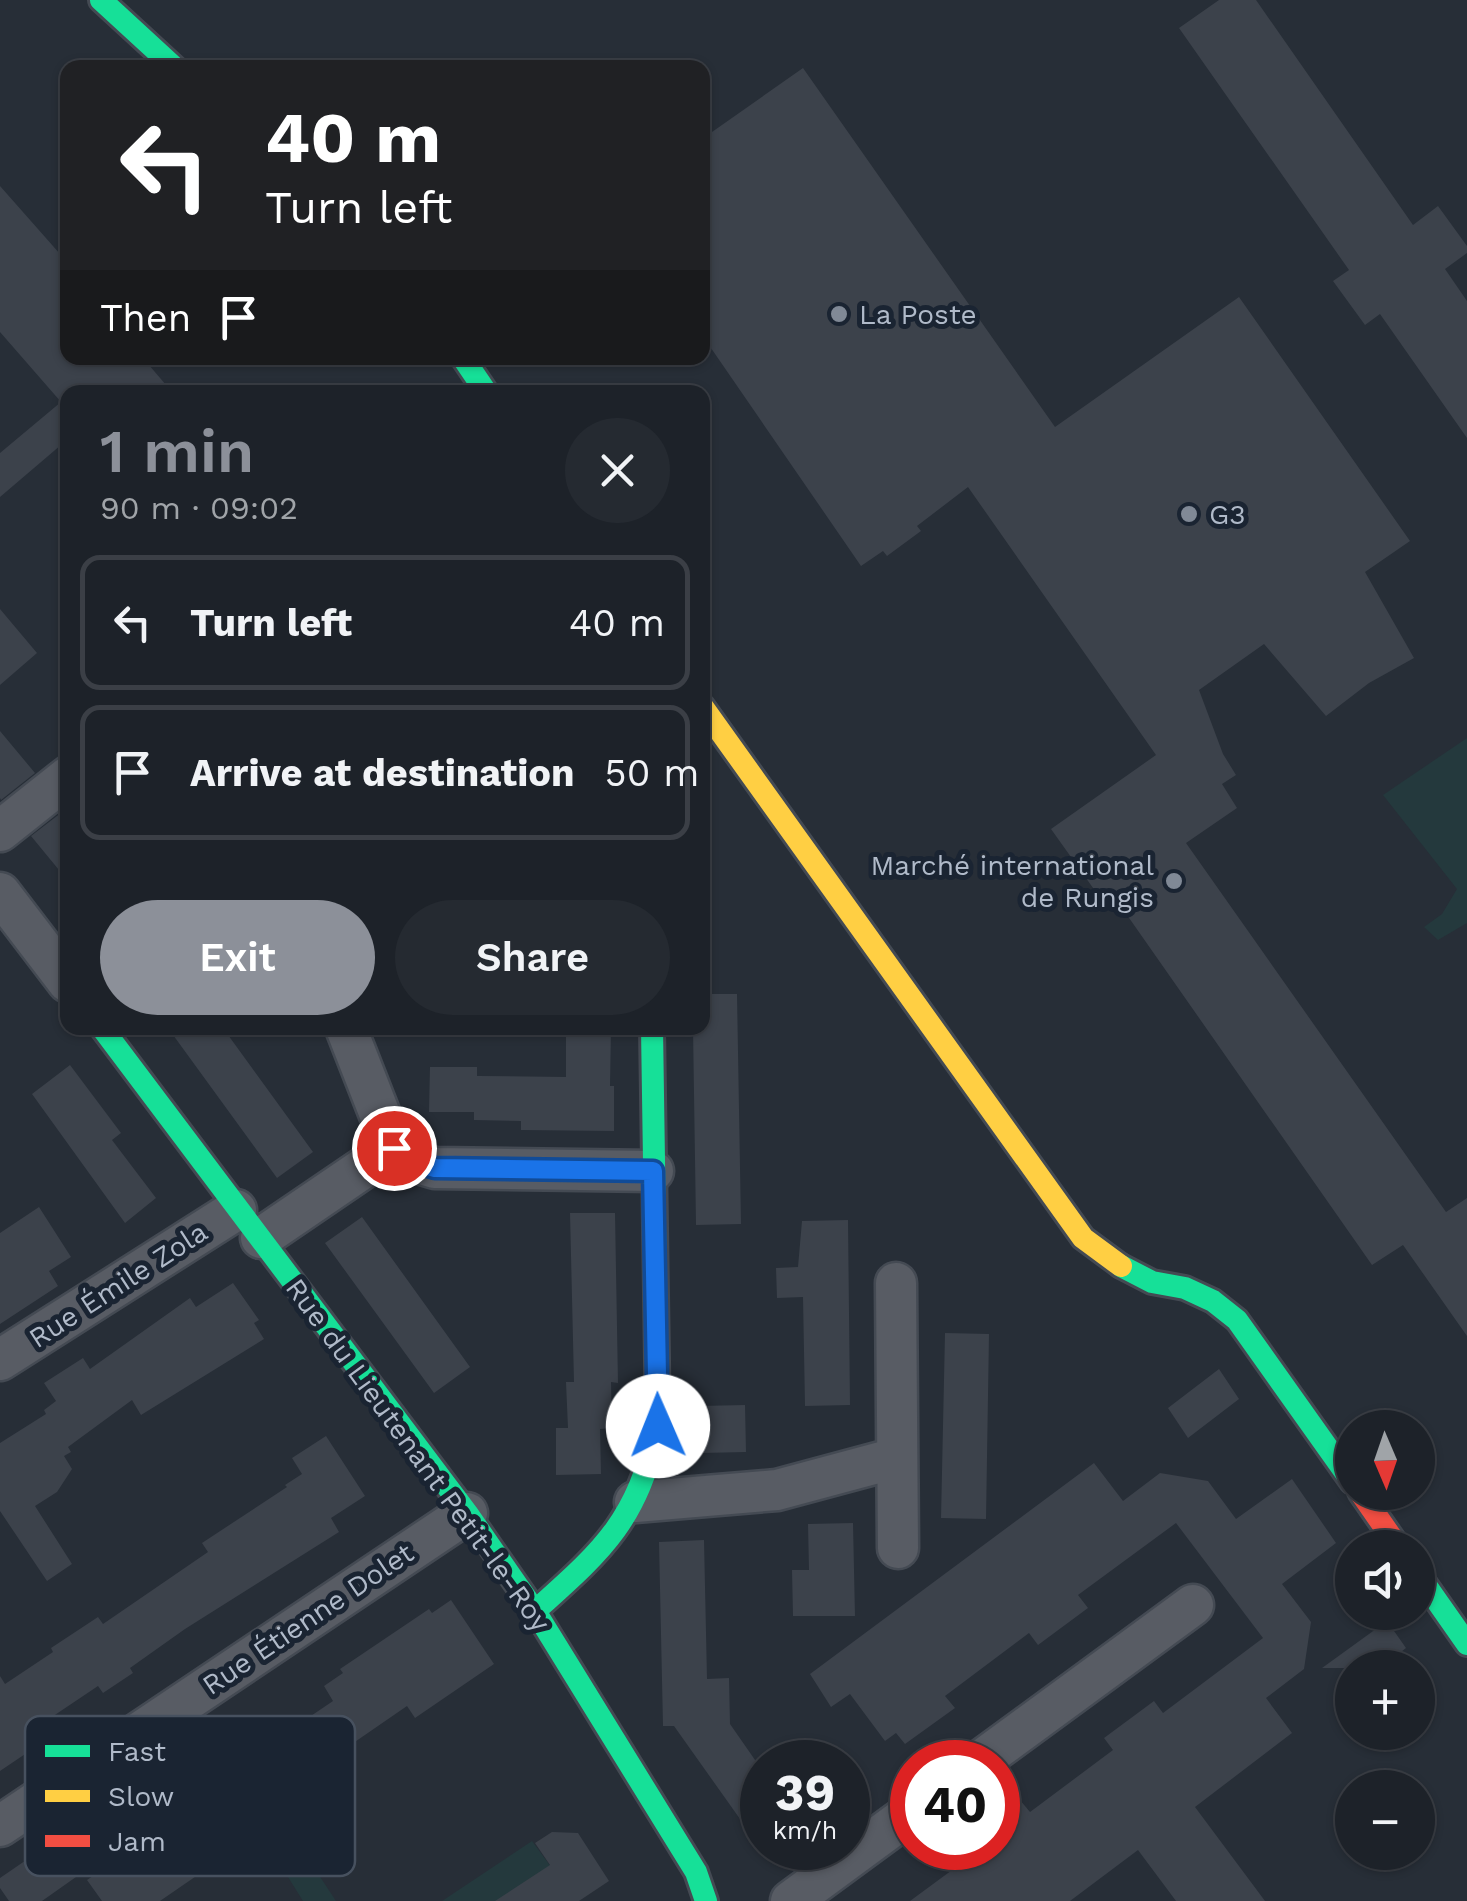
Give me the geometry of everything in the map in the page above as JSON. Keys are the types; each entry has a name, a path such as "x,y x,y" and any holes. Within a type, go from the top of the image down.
{"street":[{"path":"101,0 166,60"},
{"path":"710,717 1082,1238 1122,1267 1152,1282 1184,1288 1213,1301 1237,1320 1335,1458"},
{"path":"0,831 60,783"},
{"path":"0,893 60,972"},
{"name":"Rue du Lieutenant Petit-le-Roy","path":"107,1035 467,1513 535,1611 696,1872 706,1901"},
{"path":"349,1035 394,1148 408,1160 435,1168 653,1171"},
{"path":"535,1611 583,1570 635,1502 651,1462 658,1426 652,1035"},
{"name":"Rue Émile Zola","path":"0,1360 394,1148"},
{"path":"896,1283 898,1548"},
{"path":"635,1502 777,1490 896,1458"},
{"name":"Rue Étienne Dolet","path":"164,1716 467,1513"},
{"path":"1435,1598 1467,1644"},
{"path":"1009,1740 1192,1605"},
{"name":"Rue Étienne Dolet","path":"0,1826 25,1809"},
{"path":"792,1901 890,1828"}],"green space":[{"path":"1467,738 1467,923 1438,940 1424,927 1442,914 1457,889 1383,795"},
{"path":"532,1841 554,1871 510,1901 442,1901"},
{"path":"320,1876 336,1901 303,1901 288,1877"}],"building":[{"path":"1219,0 1256,0 1413,225 1438,206 1467,246 1467,253 1445,269 1467,301 1467,438 1380,314 1365,325 1333,281 1349,270 1179,28"},
{"path":"803,68 1055,427 1239,297 1410,541 1365,572 1414,658 1369,683 1326,716 1264,644 1199,690 1223,754 1236,775 1222,784 1237,808 1186,843 1446,1212 1467,1198 1467,1336 1403,1245 1372,1265 1113,895 1103,902 1051,829 1156,755 968,487 917,526 921,531 887,556 883,551 861,566 710,347 710,133"},
{"path":"0,186 60,254 60,365 149,365 166,385 60,385 60,401 0,332"},
{"path":"60,403 60,446 0,497 0,453"},
{"path":"0,609 37,653 0,685"},
{"path":"0,731 35,773 1,800 0,798"},
{"path":"60,814 60,871 31,836"},
{"path":"710,994 737,994 741,1224 696,1225 693,1035 710,1035"},
{"path":"173,1035 228,1035 313,1152 277,1178"},
{"path":"566,1035 611,1035 614,1131 521,1130 521,1121 474,1120 474,1112 429,1112 430,1067 477,1067 477,1076 566,1077"},
{"path":"70,1065 121,1133 112,1140 156,1198 125,1223 32,1094"},
{"path":"39,1207 71,1257 49,1271 58,1286 0,1324 0,1233"},
{"path":"570,1213 615,1213 618,1383 611,1382 612,1428 600,1429 601,1474 556,1475 556,1428 568,1428 566,1382 574,1382"},
{"path":"362,1217 470,1367 434,1393 325,1243"},
{"path":"848,1220 850,1405 805,1406 803,1297 777,1298 776,1268 798,1267 802,1221"},
{"path":"233,1283 259,1320 254,1323 264,1339 141,1415 132,1400 68,1447 71,1452 64,1456 72,1469 57,1492 35,1506 72,1564 47,1581 0,1511 0,1443 46,1414 44,1410 56,1401 44,1383 83,1358 90,1369 190,1298 196,1307"},
{"path":"945,1333 989,1334 986,1519 941,1518"},
{"path":"1219,1369 1239,1399 1188,1438 1168,1408"},
{"path":"745,1405 746,1452 701,1453 700,1406"},
{"path":"326,1436 365,1496 331,1518 339,1532 185,1629 130,1668 133,1673 103,1693 98,1686 53,1716 25,1716 25,1754 0,1771 0,1676 5,1684 98,1617 103,1624 208,1552 202,1543 302,1474 292,1458"},
{"path":"1094,1463 1123,1501 1160,1473 1208,1481 1236,1519 1292,1479 1335,1542 1282,1584 1311,1622 1304,1669 1266,1698 1292,1733 1195,1807 1265,1901 1176,1901 1138,1850 1070,1901 910,1901 952,1870 1020,1870 1020,1800 1030,1812 1113,1750 1104,1738 1154,1701 1163,1713 1263,1638 1176,1523 1078,1595 1088,1608 1038,1645 1029,1633 945,1696 955,1708 911,1740 902,1740 896,1733 885,1741 850,1694 831,1707 810,1674"},
{"path":"853,1523 855,1616 793,1616 792,1570 809,1570 808,1524"},
{"path":"704,1540 707,1679 729,1678 730,1724 741,1740 740,1819 674,1726 663,1726 659,1542"},
{"path":"451,1600 494,1664 415,1718 407,1706 355,1742 355,1716 311,1716 333,1701 324,1686 343,1673 340,1669 429,1609 432,1613"},
{"path":"1375,1630 1393,1630 1406,1648 1403,1650 1347,1650"},
{"path":"552,1832 578,1833 609,1881 579,1901 495,1901 550,1865 535,1843"},
{"path":"25,1861 25,1876 76,1877 42,1901 9,1901 0,1888 0,1878"},
{"path":"93,1876 196,1876 160,1901 102,1901 87,1880"}],"traffic: fast":[{"path":"101,0 166,60"},
{"path":"468,365 481,385"},
{"path":"107,1035 467,1513 535,1611 696,1872 706,1901"},
{"path":"535,1611 598,1551 628,1511 658,1427 652,1035"},
{"path":"1121,1266 1152,1282 1185,1288 1213,1301 1237,1320 1335,1458"},
{"path":"1435,1598 1467,1644"}],"traffic: slow":[{"path":"710,717 1083,1238 1121,1266"}],"traffic: jam":[{"path":"1373,1510 1386,1530"}],"place":[{"name":"La Poste","path":"839,314"},
{"name":"G3","path":"1189,514"},
{"name":"Marché international de Rungis","path":"1174,881"}],"route":[{"path":"394,1148 408,1160 435,1168 653,1171 658,1426"}]}
